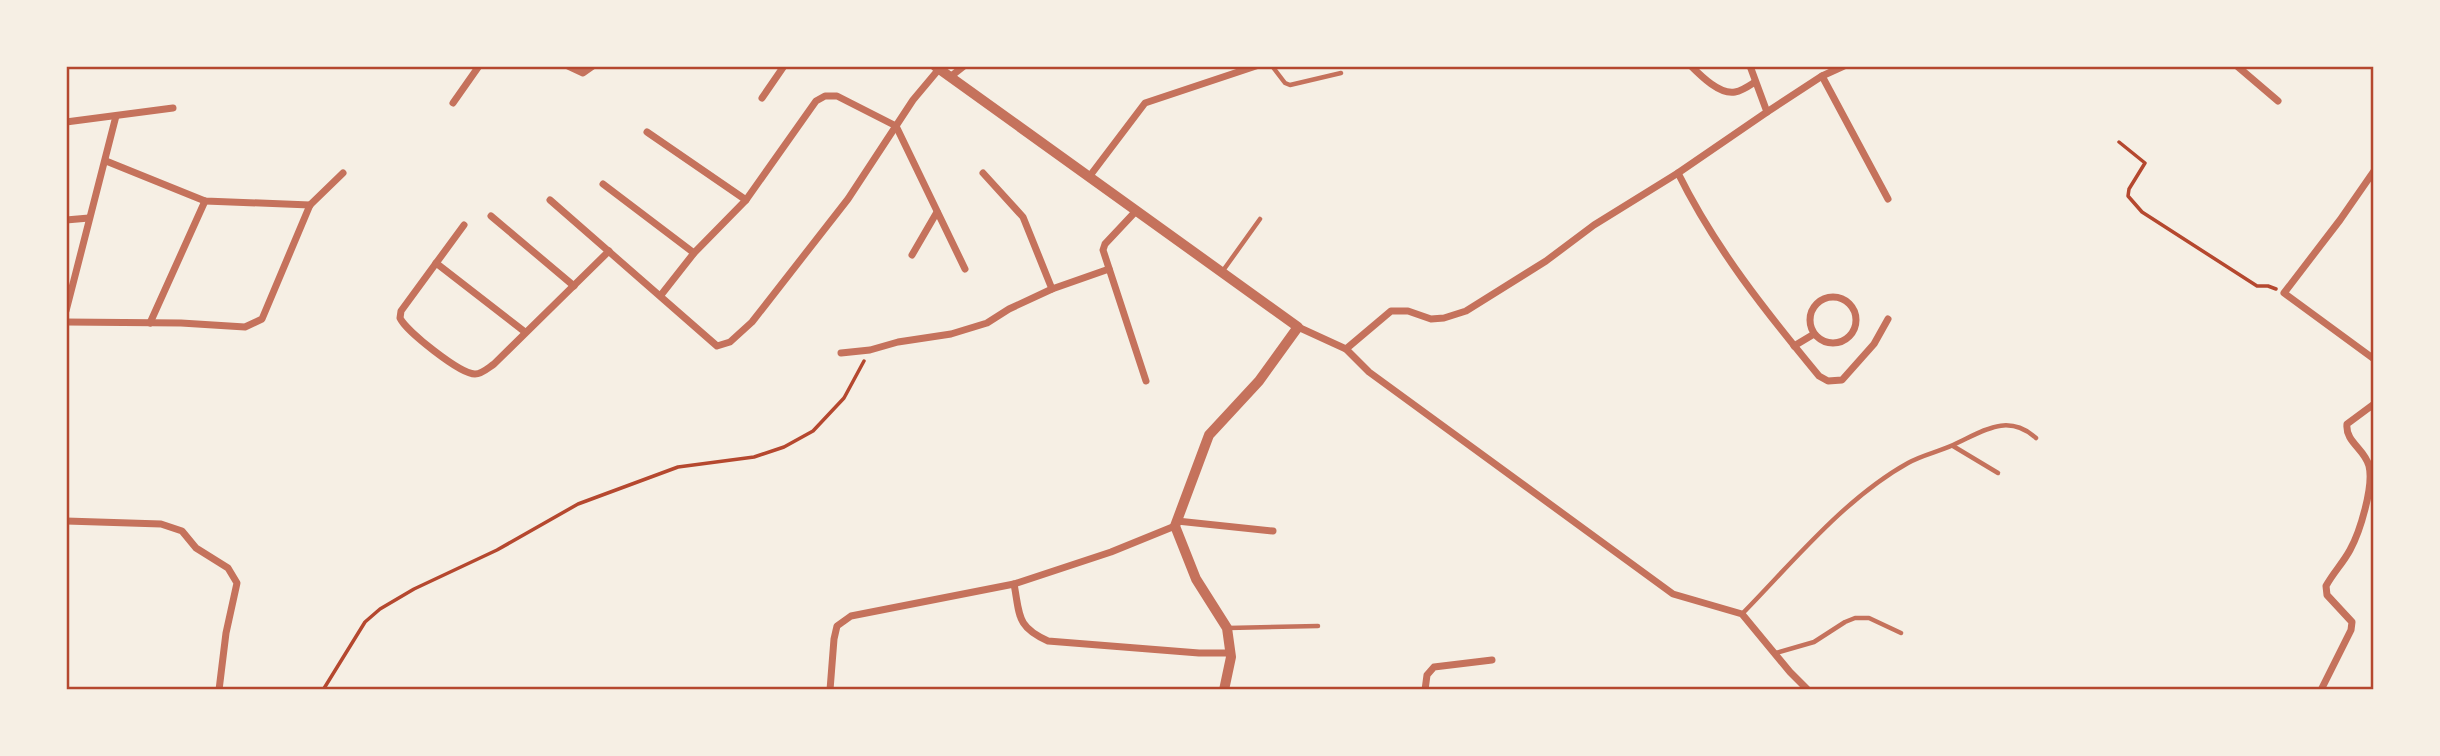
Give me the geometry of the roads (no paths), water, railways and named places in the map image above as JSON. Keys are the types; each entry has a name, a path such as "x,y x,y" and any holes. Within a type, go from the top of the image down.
{"street":[{"path":"453,103 479,66"},
{"path":"568,66 583,73 593,66"},
{"path":"762,98 784,66"},
{"path":"950,77 964,66"},
{"path":"1089,177 1145,103 1256,66"},
{"path":"1691,66 1721,90 1729,92 1737,92 1755,82"},
{"path":"1751,66 1767,112"},
{"path":"1346,349 1391,311 1408,311 1430,320 1466,311 1546,261 1594,225 1678,173 1822,76 1844,66"},
{"path":"550,200 717,346 724,345 751,322 848,199 912,100 937,68 1298,327 1346,349 1369,372 1673,594 1689,596 1742,614 1808,690"},
{"path":"2241,68 2278,101"},
{"path":"1822,76 1888,199"},
{"path":"661,295 694,253 746,200 816,101 825,96 837,96 896,126 965,270"},
{"path":"66,122 173,108"},
{"path":"66,311 116,116"},
{"path":"646,132 746,200"},
{"path":"106,161 205,201 310,205"},
{"path":"2374,170 2340,220 2284,292 2374,359"},
{"path":"66,321 244,327 262,319 310,205 343,173"},
{"path":"984,173 1023,217 1052,289"},
{"path":"1678,173 1694,206 1752,295 1819,376 1828,381 1842,380 1874,344 1888,319"},
{"path":"603,184 694,253"},
{"path":"150,323 205,201"},
{"path":"1136,211 1104,244 1103,250 1146,381"},
{"path":"912,255 937,212"},
{"path":"491,216 574,286"},
{"path":"66,220 89,218"},
{"path":"464,226 401,311 400,318 412,334 462,370 476,374 494,364 608,251"},
{"path":"436,263 525,332"},
{"path":"841,353 951,334 987,323 1009,309 1052,289 1109,269"},
{"path":"1839,298 1855,312 1855,327 1847,339 1826,342 1814,334 1811,328 1811,313 1819,301 1839,298"},
{"path":"1224,690 1231,653 1227,628 1196,579 1176,523 1209,435 1259,381 1298,327"},
{"path":"1794,346 1814,334"},
{"path":"2321,690 2351,630 2352,622 2327,595 2326,586 2358,535 2370,481 2370,466 2363,453 2350,439 2346,431 2347,424 2374,404"},
{"path":"66,521 161,524 181,531 196,548 228,568 237,583 226,633 219,690"},
{"path":"830,690 837,626 851,616 1014,584 1111,552 1176,523 1273,531"},
{"path":"1014,584 1021,619 1031,634 1048,641 1231,653"},
{"path":"1425,690 1426,675 1434,667 1492,660"}],"lane":[{"path":"1272,66 1285,83 1290,85 1340,73"},
{"path":"1222,272 1260,219"},
{"path":"1742,614 1842,512 1869,488 1911,461 1952,446 1988,428 2010,424 2026,429 2036,438"},
{"path":"1952,446 1998,472"},
{"path":"1776,653 1814,642 1855,618 1869,618 1901,633"},
{"path":"1227,628 1318,626"}]}
